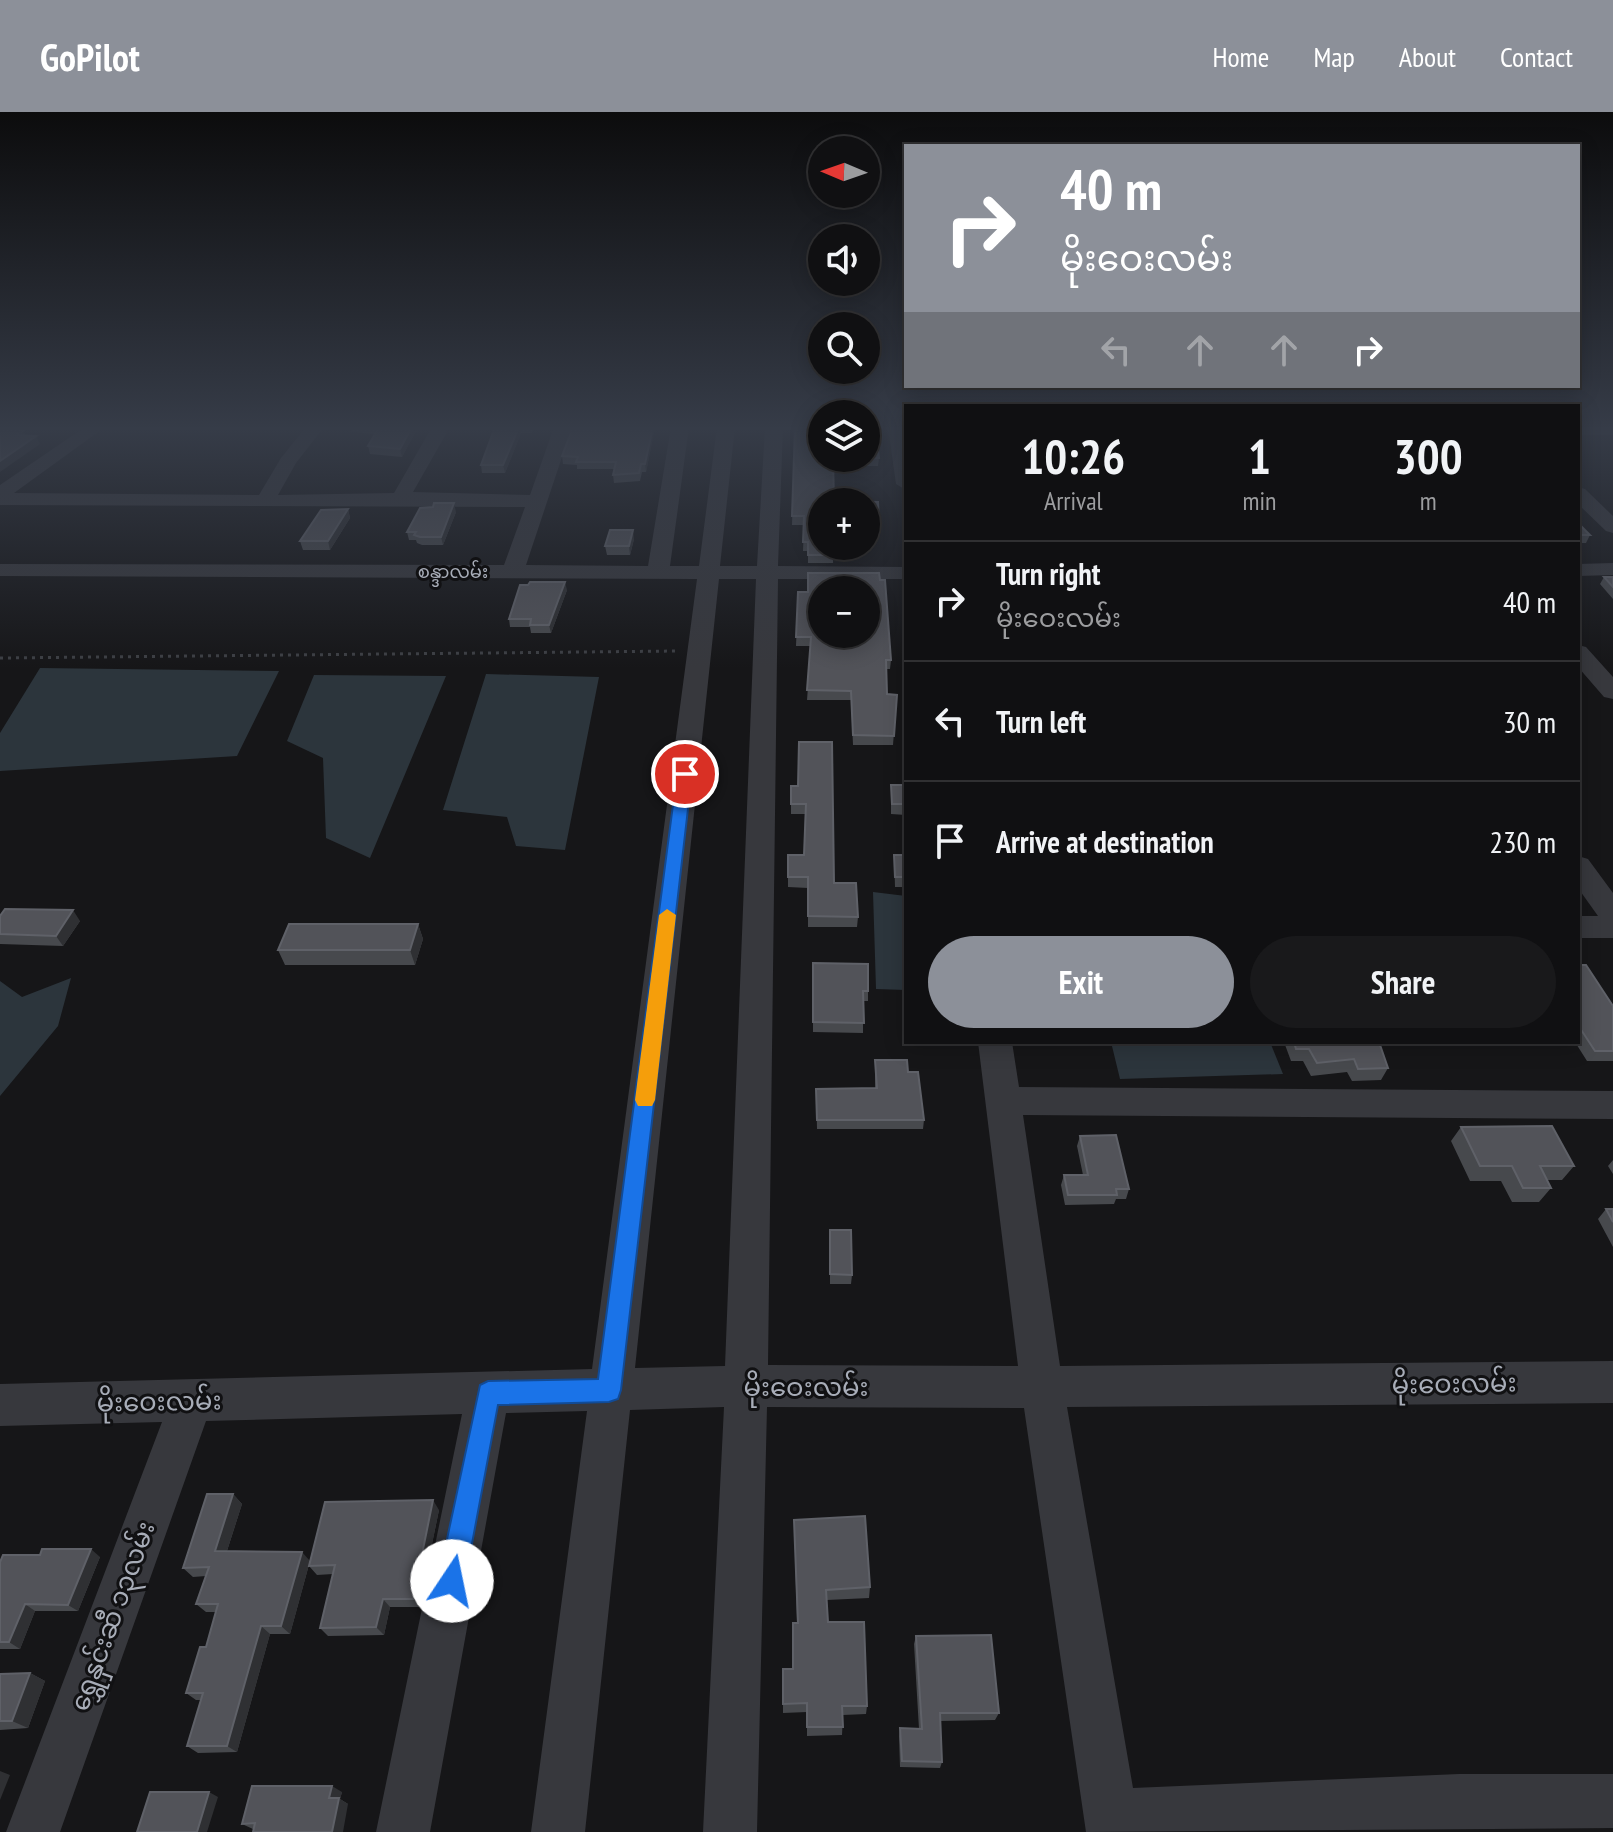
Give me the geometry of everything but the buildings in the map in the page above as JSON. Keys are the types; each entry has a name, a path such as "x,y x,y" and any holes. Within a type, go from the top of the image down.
{"street":[{"path":"513,571 535,507"},
{"path":"658,573 668,507"},
{"path":"558,1832 717,507"},
{"path":"730,1832 746,1386 770,507"},
{"path":"1593,507 1613,527"},
{"path":"1580,570 1613,569"},
{"name":"စန္ဒာလမ်း","path":"0,570 904,573"},
{"path":"1580,654 1613,692"},
{"path":"1580,869 1613,915"},
{"path":"1580,927 1613,927"},
{"path":"995,1044 1042,1387 1112,1824 1459,1801 1613,1801"},
{"path":"1004,1101 1613,1105"},
{"name":"မိုးဝေးလမ်း","path":"0,1405 746,1386 1613,1382"},
{"path":"403,1832 488,1393"},
{"name":"ရွှေနှင်းဆီ ၁၃လမ်း","path":"33,1832 192,1400"}],"path":[{"path":"0,658 700,651"}],"shaded area":[{"path":"40,668 279,671 237,756 0,771 0,733"},
{"path":"486,674 599,677 565,850 516,846 507,817 443,810"},
{"path":"314,675 446,676 370,858 326,838 323,758 287,741"},
{"path":"873,892 904,896 904,990 876,989"},
{"path":"71,978 58,1026 0,1096 0,981 22,997"},
{"path":"1111,1044 1271,1044 1283,1074 1120,1079"}],"slow traffic":[{"path":"645,1100 667,915"}],"route":[{"path":"452,1581 488,1393 609,1390 685,774"}]}
